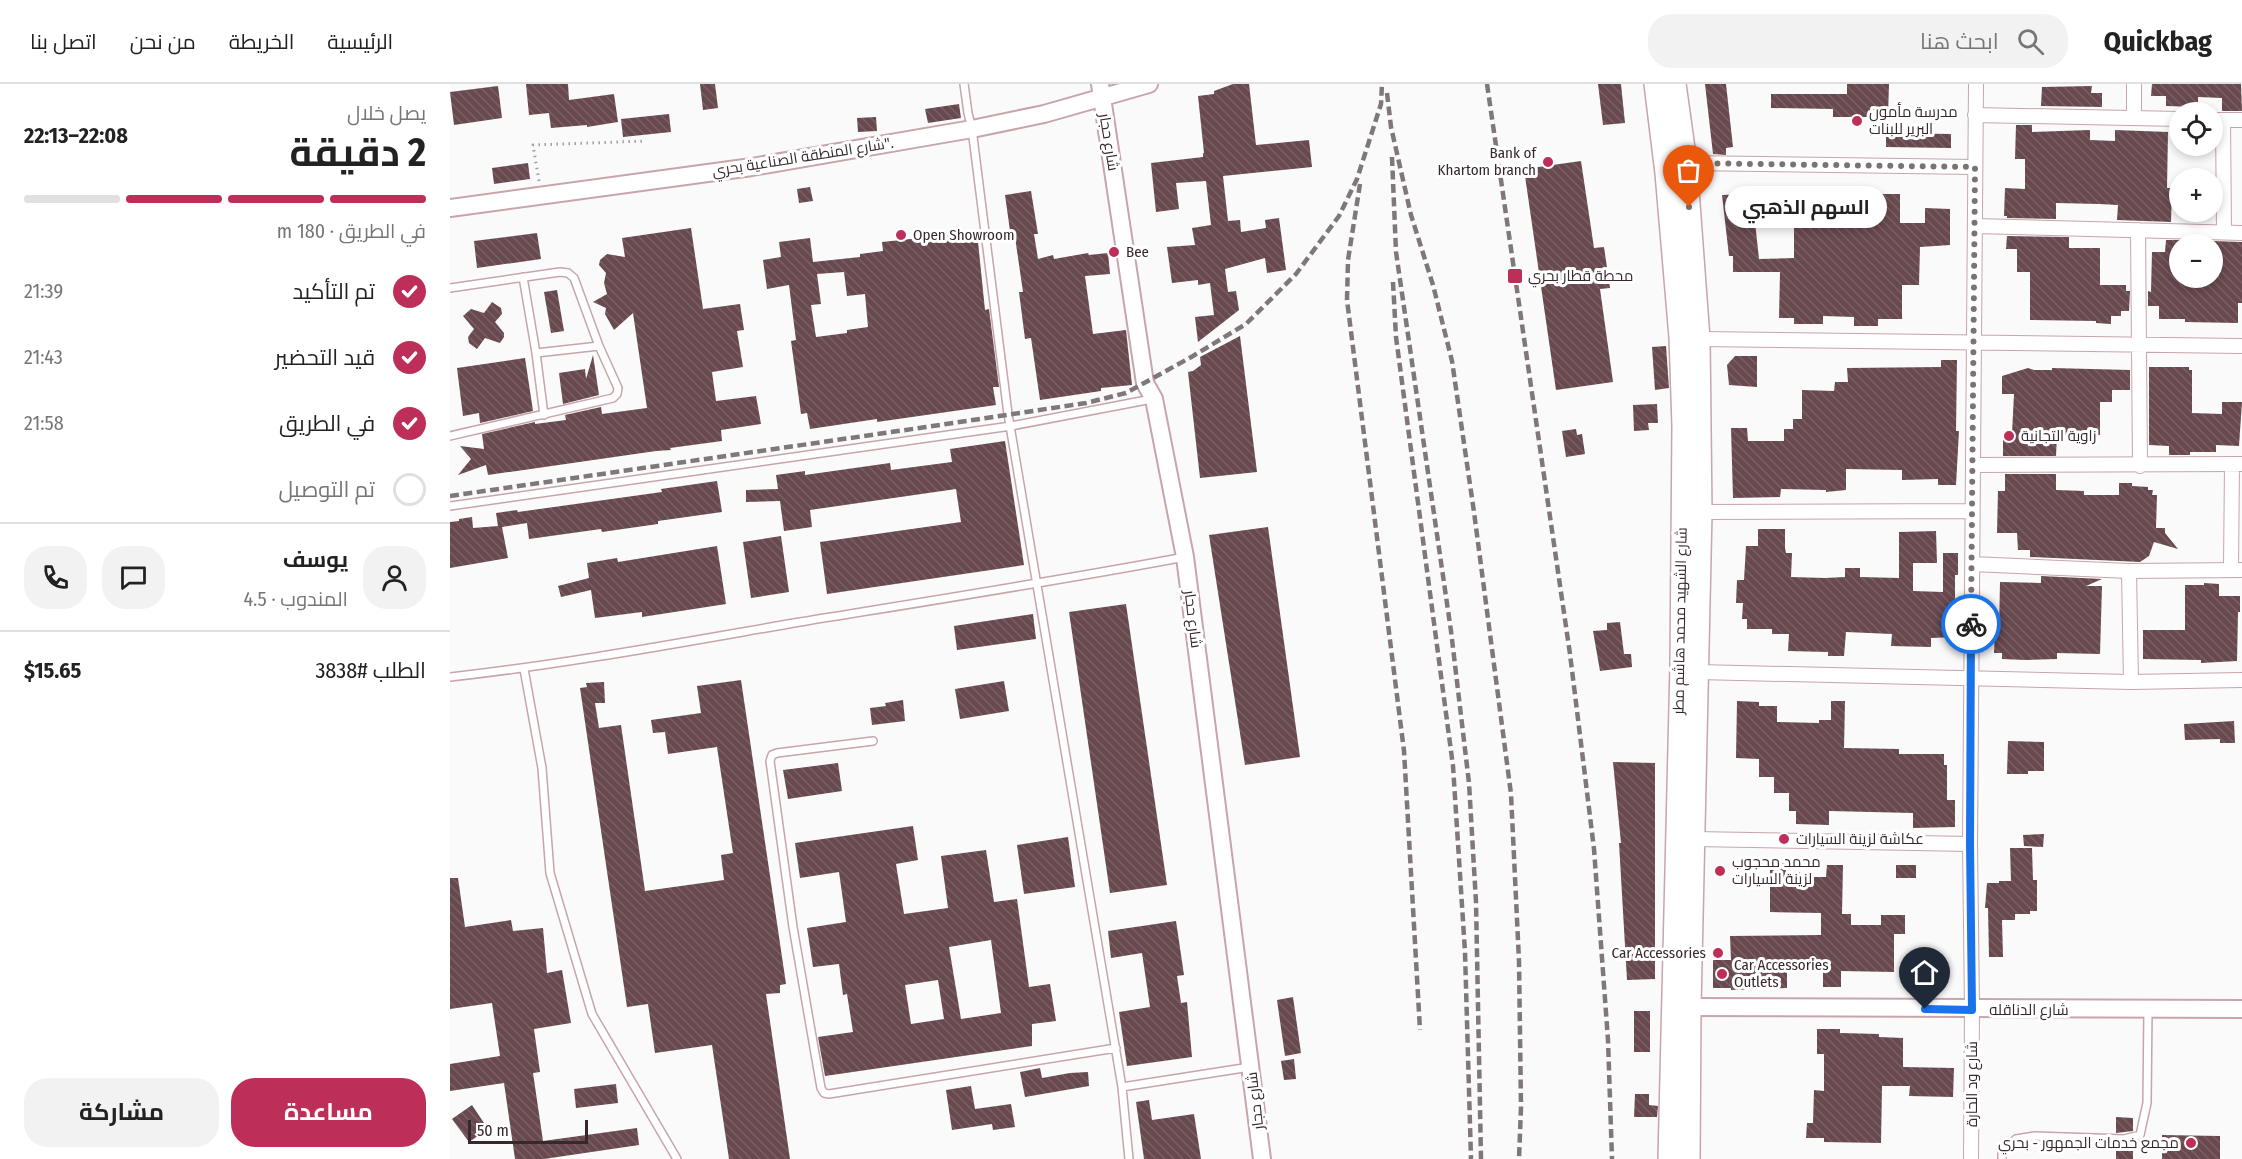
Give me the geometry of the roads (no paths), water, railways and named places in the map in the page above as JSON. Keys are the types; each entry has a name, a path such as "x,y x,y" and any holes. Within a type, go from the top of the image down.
{"main road":[{"name":"شارع الشهيد محمد هاشم مطر","path":"1655,84 1666,173 1680,337 1683,426 1680,665 1681,1007 1689,1159"},
{"name":"شارع الشهيد محمد هاشم مطر","path":"1669,1159 1694,838 1701,512 1699,339 1686,163 1675,84"}],"street":[{"name":"شارع المنطقة الصناعية بحري\".","path":"450,208 752,167 972,129 1044,114 1101,91 1149,84"},
{"name":"شارع ود الحارة","path":"1971,1159 1970,844 1976,84"},
{"path":"2134,84 2134,117"},
{"name":"شارع حجار","path":"1101,91 1145,383 1154,399 1185,557 1262,1159"},
{"path":"1975,115 2169,119"},
{"path":"2223,120 2242,120"},
{"path":"2220,156 2224,232"},
{"path":"1686,163 1975,167"},
{"path":"1975,226 2242,233"},
{"path":"2138,230 2140,466"},
{"path":"1699,339 2242,346"},
{"path":"1972,564 2129,571 2236,570 2237,464 1973,465"},
{"path":"1701,512 1972,511"},
{"path":"2129,571 2131,682"},
{"path":"1698,672 2131,682 2242,681"},
{"path":"1694,838 1970,844"},
{"name":"شارع الدناقله","path":"1681,1007 1972,1010 2242,1009"}],"lane":[{"path":"964,84 1011,426 1116,1048 1129,1159"},
{"path":"450,288 560,272 568,273 574,279 599,346 618,388 613,398 450,436"},
{"path":"523,277 544,415"},
{"path":"536,352 599,346"},
{"path":"450,506 1011,426 1154,399"},
{"path":"450,677 524,669 921,602 1037,585 1185,557"},
{"path":"524,669 542,768 550,873 592,1014 677,1159"},
{"path":"873,741 777,753 772,755 770,761 794,927 821,1088 824,1093 1116,1048"},
{"path":"2002,1159 2002,1153 2016,1139 2035,1136 2124,1139 2140,1136 2147,1103 2148,1010"},
{"path":"1122,1086 1251,1067"}],"railway":[{"path":"450,496 1086,403 1126,393 1246,324 1296,274 1339,216 1357,179 1381,104 1382,84"},
{"path":"1487,84 1570,654 1594,849 1608,1040 1612,1159"},
{"path":"1387,93 1391,127 1411,215 1433,285 1452,361 1511,794 1519,961 1521,1107 1519,1159"},
{"path":"1392,157 1396,252 1451,631 1469,783 1476,902 1481,1159"},
{"path":"1360,184 1348,260 1347,300 1404,751 1420,1030"},
{"path":"1393,282 1396,337 1453,766 1465,952 1471,1159"}],"place":[{"name":"مدرسة مأمون البرير للبنات","path":"1857,121"},
{"name":"Bank of Khartom branch","path":"1548,162"},
{"name":"السهم الذهبي","path":"1689,207"},
{"name":"Open Showroom","path":"901,235"},
{"name":"Bee","path":"1114,252"},
{"name":"محطة قطار بحري","path":"1515,276"},
{"name":"زاوية التجانية","path":"2009,436"},
{"name":"عكاشة لزينة السيارات","path":"1784,839"},
{"name":"محمد محجوب لزينة السيارات","path":"1720,871"},
{"name":"Car Accessories","path":"1718,953"},
{"name":"Car Accessories Outlets","path":"1722,974"},
{"name":"مجمع خدمات الجمهور - بحري","path":"2191,1143"}]}
